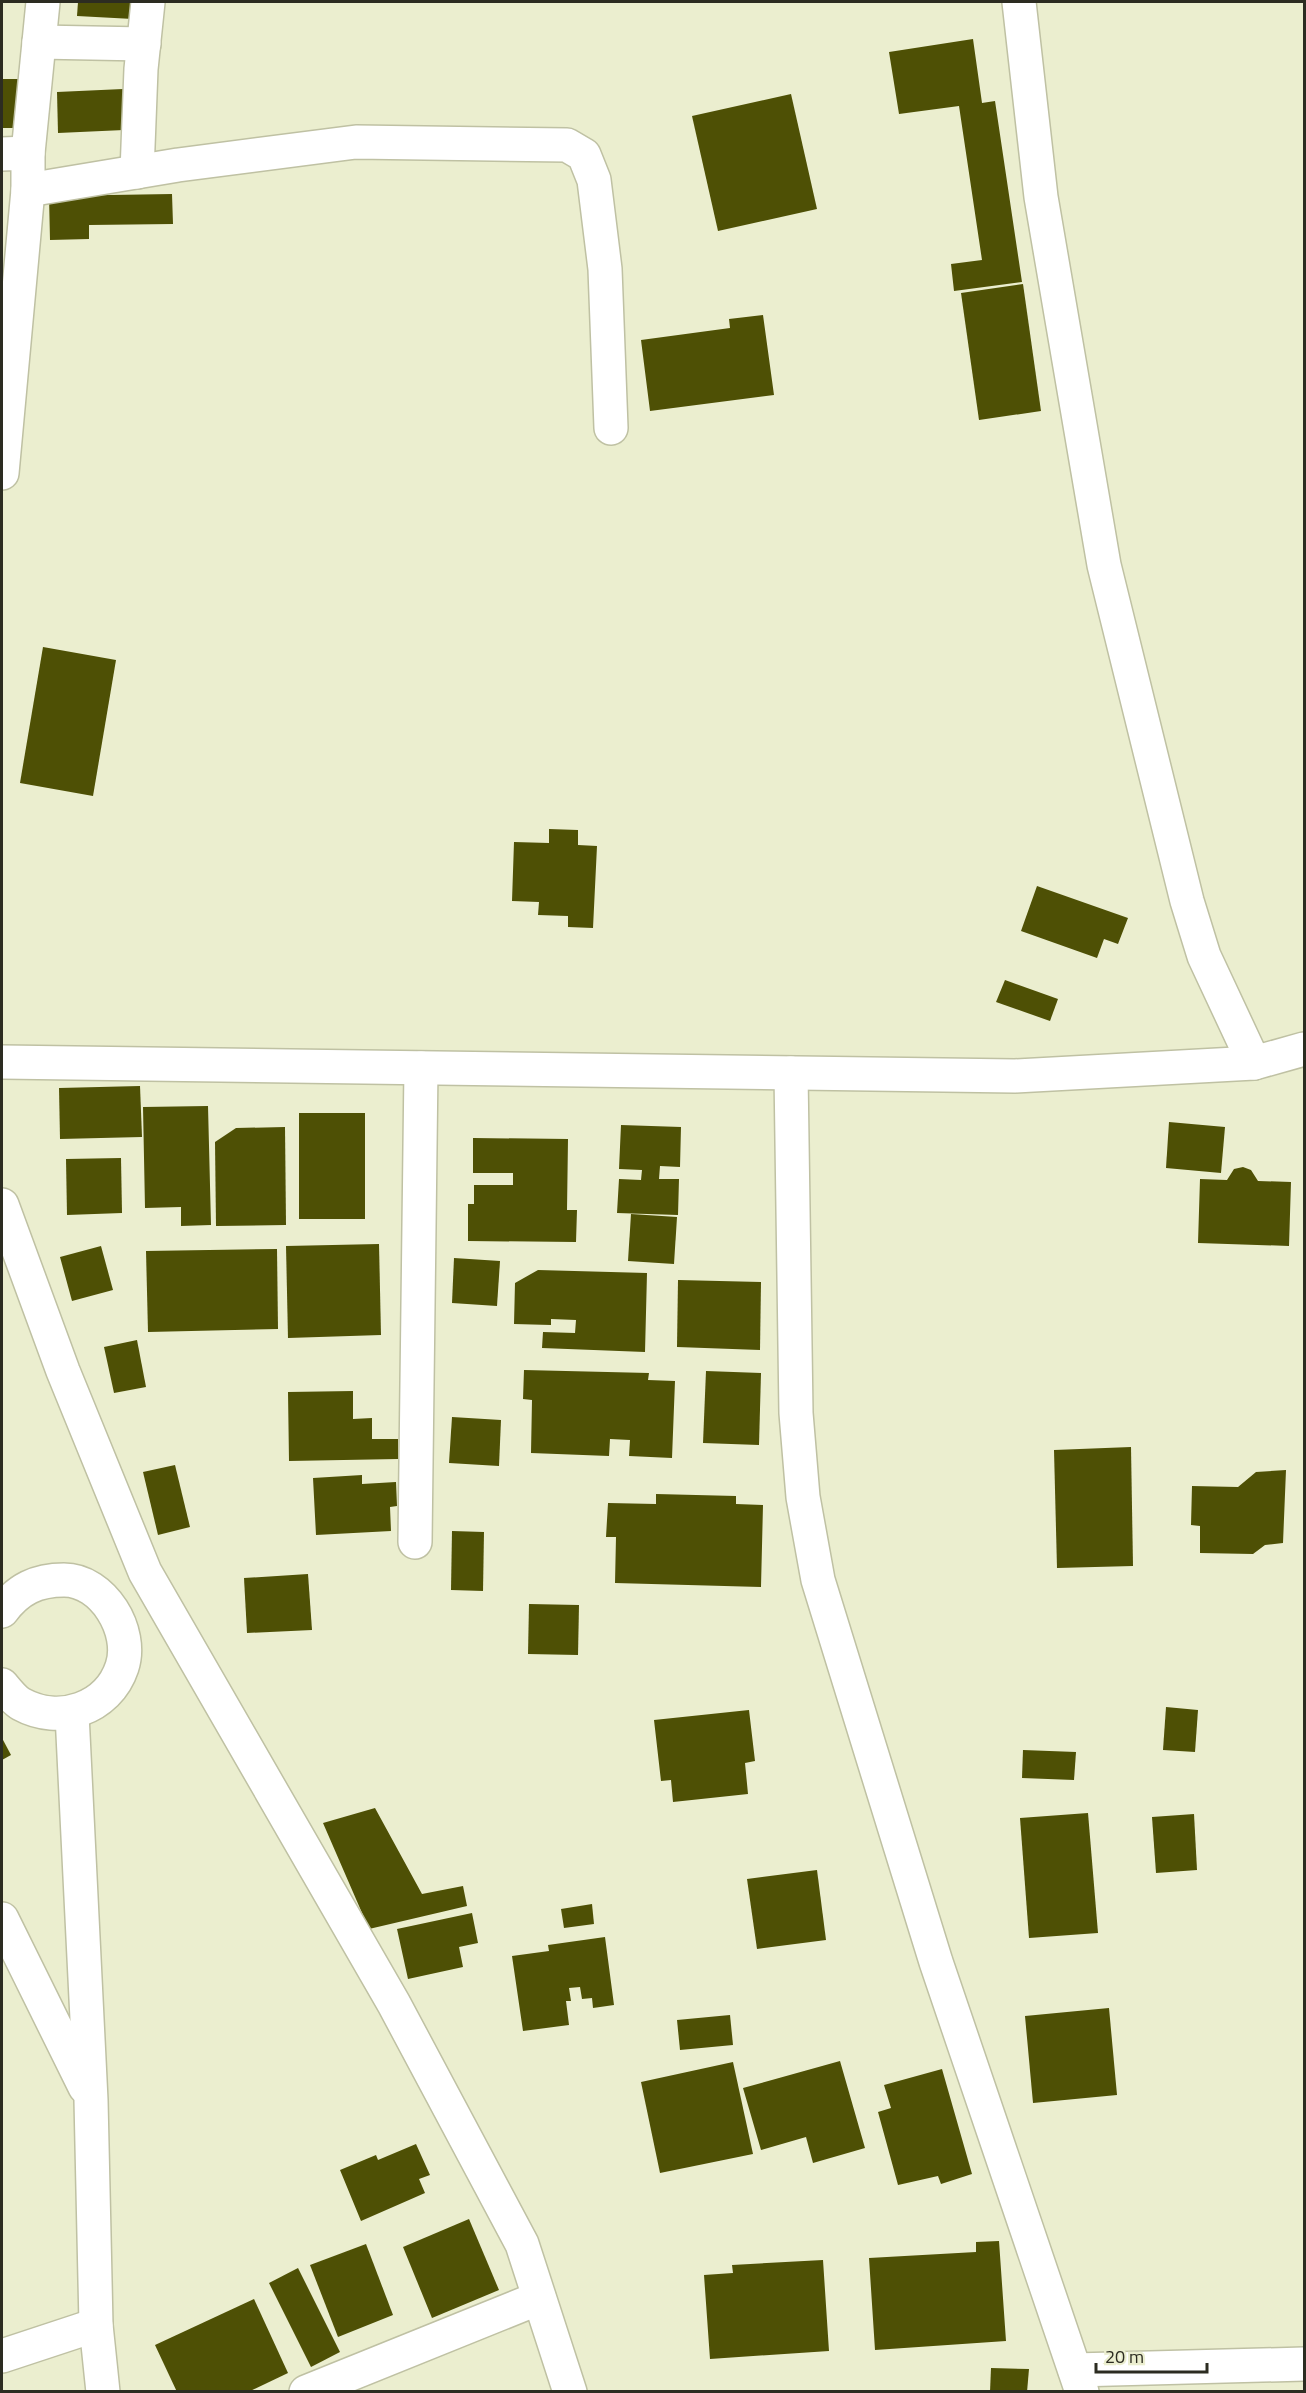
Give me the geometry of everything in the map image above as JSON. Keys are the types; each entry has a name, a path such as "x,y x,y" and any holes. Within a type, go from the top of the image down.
{"street":[{"path":"2,473 28,190 15,154 39,42 43,2"},
{"path":"137,172 148,2"},
{"path":"1019,2 1041,197 1104,565 1187,901 1203,956 1254,1063"},
{"path":"39,42 144,44"},
{"path":"28,190 137,172 356,142 504,143 567,145 576,148 584,155 594,180 605,269 610,428"},
{"path":"2,1062 1015,1076 1254,1063 1305,1049"},
{"path":"415,1542 421,1068"},
{"path":"791,1073 796,1413 803,1497 818,1580 936,1962 1079,2380 1305,2364"},
{"path":"2,1205 63,1371 145,1572 394,2004 522,2244 570,2391"},
{"path":"105,1599 145,1572"},
{"path":"2,1611 11,1598 27,1586 48,1580 69,1580 89,1586 105,1599 123,1630 123,1666 104,1697 72,1714 45,1714 27,1707 19,1703 2,1685"},
{"path":"72,1714 91,2100 96,2325 103,2391"},
{"path":"2,1919 91,2100"},
{"path":"306,2391 539,2298"},
{"path":"2,2356 96,2325"}],"building":[{"path":"78,2 134,2 133,19 77,16"},
{"path":"973,39 982,103 995,101 1022,282 954,291 951,264 982,260 959,106 899,114 889,52"},
{"path":"2,79 25,79 24,128 2,128"},
{"path":"123,89 124,130 58,133 57,92"},
{"path":"791,94 817,209 718,231 692,116"},
{"path":"172,194 173,224 89,225 89,239 50,240 49,196"},
{"path":"1023,284 1041,411 979,420 961,293"},
{"path":"763,315 774,395 650,411 641,340 730,328 729,319"},
{"path":"43,647 116,660 93,796 20,783"},
{"path":"549,829 578,830 578,845 597,846 593,928 568,927 568,916 538,915 539,902 512,901 514,842 549,843"},
{"path":"1037,886 1128,918 1118,944 1104,939 1097,958 1021,931"},
{"path":"1005,980 1058,999 1050,1021 996,1002"},
{"path":"140,1086 142,1137 60,1139 59,1088"},
{"path":"208,1106 211,1225 181,1226 181,1207 145,1208 143,1107"},
{"path":"299,1113 365,1113 365,1219 299,1219"},
{"path":"1169,1122 1225,1127 1221,1173 1166,1168"},
{"path":"621,1125 681,1127 680,1167 660,1166 659,1179 679,1179 678,1215 617,1213 619,1179 641,1180 642,1170 619,1169"},
{"path":"285,1127 286,1225 216,1226 215,1142 236,1128"},
{"path":"473,1138 568,1139 567,1210 577,1210 576,1242 468,1241 468,1204 474,1204 474,1185 513,1185 513,1173 473,1173"},
{"path":"121,1158 122,1213 67,1215 66,1159"},
{"path":"1243,1167 1251,1170 1258,1181 1291,1182 1289,1246 1198,1243 1200,1179 1227,1180 1234,1169"},
{"path":"631,1214 677,1217 674,1264 628,1261"},
{"path":"379,1244 381,1335 288,1338 286,1246"},
{"path":"101,1246 113,1290 72,1301 60,1257"},
{"path":"277,1249 278,1329 148,1332 146,1251"},
{"path":"454,1258 500,1261 497,1306 452,1303"},
{"path":"538,1270 647,1273 645,1352 542,1348 543,1332 575,1333 576,1320 551,1319 551,1325 514,1324 515,1283"},
{"path":"678,1280 761,1282 760,1350 677,1347"},
{"path":"137,1340 146,1387 114,1393 104,1347"},
{"path":"524,1370 649,1373 648,1380 675,1381 672,1458 629,1456 630,1440 610,1439 609,1456 531,1453 532,1400 523,1399"},
{"path":"706,1371 761,1373 759,1445 703,1443"},
{"path":"353,1391 353,1419 372,1418 372,1439 398,1439 398,1459 289,1461 288,1392"},
{"path":"452,1417 501,1420 499,1466 449,1463"},
{"path":"1131,1447 1133,1566 1057,1568 1054,1450"},
{"path":"175,1465 190,1527 158,1535 143,1472"},
{"path":"1286,1470 1283,1543 1265,1545 1253,1554 1200,1553 1200,1526 1191,1525 1192,1486 1238,1487 1256,1472"},
{"path":"362,1475 362,1484 396,1482 397,1506 390,1507 391,1531 316,1535 313,1478"},
{"path":"656,1494 736,1496 736,1504 763,1505 761,1587 615,1583 616,1537 606,1537 608,1503 656,1504"},
{"path":"452,1531 484,1532 483,1591 451,1590"},
{"path":"308,1574 312,1630 247,1633 244,1578"},
{"path":"529,1604 579,1605 578,1655 528,1654"},
{"path":"1166,1707 1198,1710 1195,1752 1163,1750"},
{"path":"749,1710 755,1761 745,1763 748,1794 673,1802 671,1780 661,1781 654,1720"},
{"path":"2,1738 11,1755 2,1760"},
{"path":"1023,1750 1076,1752 1074,1780 1022,1778"},
{"path":"375,1808 422,1894 463,1886 467,1906 369,1929 323,1823"},
{"path":"1088,1813 1098,1933 1029,1938 1020,1818"},
{"path":"1194,1814 1197,1870 1156,1873 1152,1817"},
{"path":"817,1870 826,1940 757,1949 747,1879"},
{"path":"592,1904 594,1924 564,1928 561,1909"},
{"path":"472,1913 478,1943 459,1947 463,1967 408,1979 397,1929"},
{"path":"605,1937 614,2005 593,2008 592,1998 582,1999 580,1987 569,1988 571,2001 566,2001 569,2025 523,2031 512,1956 549,1951 548,1945"},
{"path":"1109,2008 1117,2095 1033,2103 1025,2016"},
{"path":"730,2015 733,2045 680,2050 677,2020"},
{"path":"840,2061 865,2148 813,2163 806,2137 761,2150 743,2088"},
{"path":"733,2062 753,2154 660,2173 641,2082"},
{"path":"942,2069 972,2174 941,2184 938,2176 898,2185 878,2112 891,2108 884,2085"},
{"path":"416,2144 430,2175 419,2179 425,2193 361,2221 340,2170 376,2155 378,2160"},
{"path":"469,2219 499,2290 432,2318 403,2247"},
{"path":"999,2241 1006,2341 875,2350 869,2258 976,2252 976,2242"},
{"path":"366,2244 393,2315 338,2337 310,2265"},
{"path":"823,2260 829,2351 710,2359 704,2275 733,2273 732,2265"},
{"path":"298,2268 340,2352 311,2367 269,2283"},
{"path":"254,2299 288,2373 248,2392 177,2392 155,2345"},
{"path":"991,2368 1029,2369 1027,2392 990,2392"}]}
